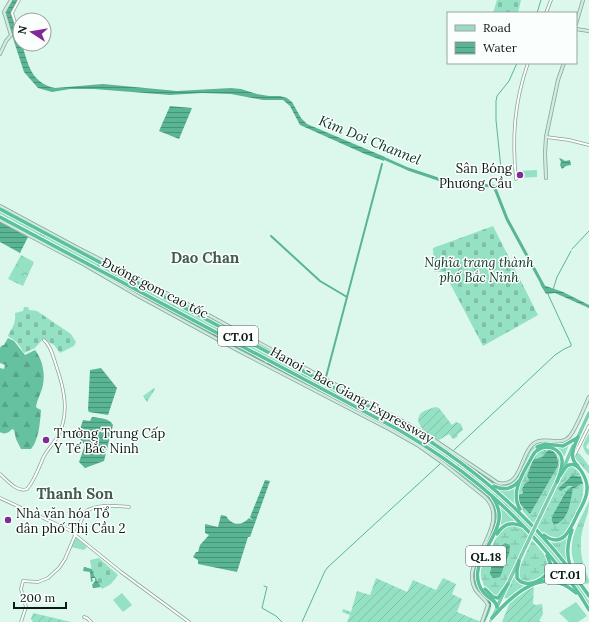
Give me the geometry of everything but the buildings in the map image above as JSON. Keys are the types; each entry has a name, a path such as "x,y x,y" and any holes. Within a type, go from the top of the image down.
{"highway":[{"name":"Hanoi - Bac Giang Expressway","path":"0,207 428,439 472,470 515,506 568,567 589,595"},
{"name":"Hanoi - Bac Giang Expressway","path":"0,216 399,430 424,445 460,470 500,503 534,537 563,572 589,610"},
{"name":"QL.18","path":"534,537 521,526 513,523 503,526 498,532 481,567 481,582 487,592 496,598 500,597 508,584 522,554 545,506 559,478 589,413"},
{"path":"472,470 498,488 508,489 518,482 532,453 537,448 545,444 563,446 578,437"},
{"name":"QL.18","path":"574,461 573,452 578,437"},
{"path":"533,525 518,506 515,496 533,454 537,450 543,447 549,447 556,450 560,455 562,463 557,482"},
{"path":"574,461 585,473 589,483"},
{"path":"538,531 557,540 564,537 570,529 586,497 588,488 587,482 583,473 578,468 568,465 559,478"},
{"path":"460,470 492,497 499,508 500,517 498,526 480,563 478,573 478,581 482,589 487,596 495,602 496,607"},
{"path":"589,493 571,534 567,549 571,568 589,595"},
{"path":"519,561 516,576 522,583 530,583 546,576 550,569 550,562 537,541"},
{"path":"491,620 508,601 523,590 540,582 551,581 570,588 578,595 589,610"},
{"path":"496,607 508,584"}],"main road":[{"path":"0,54 6,41 11,35 4,12 11,0"},
{"path":"577,21 583,0"},
{"path":"577,29 589,31"},
{"path":"546,178 546,137 558,80 564,64"},
{"name":"Đường gom cao tốc","path":"0,207 203,312 424,433 498,483 506,483 513,480 529,449 534,443 545,440 562,441 569,437 589,397"},
{"name":"Đường gom cao tốc","path":"0,220 240,351 395,432 443,463 485,497 493,509 493,521 472,574 475,589 488,605 482,622"},
{"path":"491,620 496,607"}],"street":[{"path":"13,12 19,0"},
{"path":"546,12 551,0"},
{"path":"516,179 514,125 519,95 528,64"},
{"path":"546,137 589,145"},
{"path":"0,474 18,489 27,489 44,456 57,437 61,427 65,410 63,386 50,349 44,340"},
{"path":"574,461 574,454 589,426"},
{"path":"0,498 59,525 76,535 121,572 190,622"},
{"path":"21,622 26,606 21,589 24,581 38,582 48,578 59,568 65,559 85,512 88,510 109,506 129,507"},
{"path":"84,617 91,622"}],"green space":[{"path":"497,0 521,0 518,12 493,12"},
{"path":"537,170 537,177 515,178 515,171"},
{"path":"0,211 411,431 439,449 493,490 528,522 547,543 564,566 589,601 589,606 561,566 529,529 495,495 436,450 368,411 0,214"},
{"name":"Nghĩa trang thành phố Bắc Ninh","path":"493,226 538,315 483,346 444,272 434,272 433,248"},
{"path":"21,255 34,262 23,286 8,279"},
{"path":"154,288 272,351 271,353 151,289"},
{"path":"144,295 266,360 265,362 143,298"},
{"path":"24,307 28,307 29,310 37,311 71,334 76,342 74,346 60,353 54,345 43,339 35,348 24,353 18,344 8,335 14,324 15,313 23,311"},
{"path":"8,338 14,341 25,355 35,350 40,358 43,368 44,379 36,407 41,410 40,425 36,441 31,449 21,449 16,439 14,430 12,429 5,433 0,432 0,368 4,369 5,365 0,363 0,348 4,345"},
{"path":"273,352 437,442 494,482 493,484 472,468 425,437 272,354"},
{"path":"267,361 391,426 442,457 491,498 498,515 497,523 495,531 478,568 478,585 491,602 485,622 483,622 489,605 487,600 476,589 473,582 473,573 493,525 494,510 488,498 448,465 423,448 373,418 268,365 266,363"},
{"path":"154,388 155,389 147,402 143,396"},
{"path":"435,407 439,408 452,425 456,422 461,424 463,430 457,437 453,439 449,434 439,440 426,432 420,426 418,419 420,414"},
{"path":"589,433 589,442 586,447 589,450 588,455 583,447"},
{"path":"571,437 567,444 536,447 531,452 518,480 515,483 506,488 493,484 494,482 503,484 510,483 515,480 529,453 537,444 542,442 561,442"},
{"path":"569,444 563,459 551,446"},
{"path":"545,447 554,450 558,454 561,463 555,481 535,525 519,505 517,491 534,454","holes":["548,450 553,450 558,457 558,466 530,514 519,503 518,495 523,492 522,489 525,483 529,480 527,476 533,461 542,457"]},
{"path":"579,453 589,466 589,474 575,458 576,454"},
{"path":"571,466 577,470 581,475 583,481 581,477 570,477 564,482 561,491 568,486 573,487 567,490 561,499 553,515 552,523 555,525 560,521 566,513 570,503 573,488 583,482 582,501 567,533 564,536 553,538 545,535 537,528 567,467"},
{"path":"517,483 515,497 517,506 497,489 504,490"},
{"path":"496,500 521,524 511,522 504,524 494,537 499,523 500,514"},
{"path":"589,501 581,541 584,567 589,580 589,583 586,584 574,562 572,544 577,527"},
{"path":"511,524 521,527 529,536 501,593 495,597 484,586 481,577 481,569 500,530","holes":["509,554 503,570 490,570 493,563"]},
{"path":"570,534 568,537 570,568 546,538"},
{"path":"76,538 87,547 84,550 71,547"},
{"path":"532,540 548,559 550,566 544,576 525,583 518,577 517,573"},
{"path":"99,558 118,575 111,584 102,589 93,572 90,560"},
{"path":"550,558 575,590 561,582 536,582 544,578"},
{"path":"516,572 519,582 530,584 508,599 503,597"},
{"path":"376,578 407,592 413,580 436,590 443,578 456,584 452,594 462,599 457,612 481,622 347,622 350,615 342,612 343,609 351,612 357,591 370,595"},
{"path":"534,585 533,604 542,604 543,614 539,621 542,622 502,622 510,602"},
{"path":"122,593 132,605 123,612 113,600"},
{"path":"576,602 587,616 578,622 569,622 559,613"},
{"path":"33,613 71,622 33,622 31,619"}],"water":[{"path":"12,0 18,0 11,12 12,35 7,20 6,10"},
{"path":"17,52 24,52 32,72 41,82 55,88 103,84 177,91 231,88 269,96 280,96 287,98 292,102 301,118 307,124 385,157 384,161 365,154 300,125 290,106 283,100 263,100 231,94 202,93 170,95 94,89 70,89 52,92 38,88 24,72"},
{"path":"170,106 192,108 179,139 159,131"},
{"path":"559,158 565,161 570,160 571,165 562,169"},
{"path":"0,222 28,237 20,253 0,242"},
{"path":"540,284 563,292 589,305 589,308 555,293 546,294"},
{"path":"101,368 117,388 108,415 89,412 88,410 90,370"},
{"path":"92,417 107,420 113,425 104,461 85,468 79,462 85,445 80,439 79,431 83,420 90,421"},
{"path":"549,449 554,452 558,461 558,466 530,514 519,503 518,495 523,493 522,489 525,483 529,480 527,476 533,460 542,457"},
{"path":"572,475 581,477 583,484 573,488 566,515 559,523 554,525 552,522 553,514 564,494 573,486 568,486 561,491 559,488"},
{"path":"265,480 270,481 250,537 248,537 237,572 198,564 198,560 193,557 196,552 198,552 200,545 209,535 205,533 205,524 218,527 221,515 226,516 231,522 237,524 246,521 249,518 253,520 250,517"},
{"path":"505,543 510,545 509,554 500,577 493,578 490,574 493,561 499,549"},
{"path":"84,567 92,569 101,587 93,588 92,585 95,578 92,578 93,581 91,582 90,572 83,571"}],"waterway":[{"path":"537,12 541,0"},
{"path":"502,178 496,120 496,101 497,96 509,81 517,64"},
{"name":"Kim Doi Channel","path":"381,157 408,169 450,183 493,186 507,219 544,287"},
{"path":"326,377 382,164"},
{"path":"493,186 500,184 503,180"},
{"path":"572,249 589,231"},
{"path":"271,236 320,281 347,297"},
{"path":"553,290 557,277 571,251"},
{"path":"454,450 555,355 571,346 547,292"},
{"path":"302,622 328,567 440,464"},
{"path":"264,586 267,587 262,608 276,616 282,622"}],"place":[{"name":"Sân Bóng Phương Cầu","path":"520,175"},
{"name":"Trường Trung Cấp Y Tế Bắc Ninh","path":"46,440"},
{"name":"Nhà văn hóa Tổ dân phố Thị Cầu 2","path":"8,520"}],"district":[{"name":"Dao Chan","path":"205,257"},
{"name":"Thanh Son","path":"75,493"}]}
